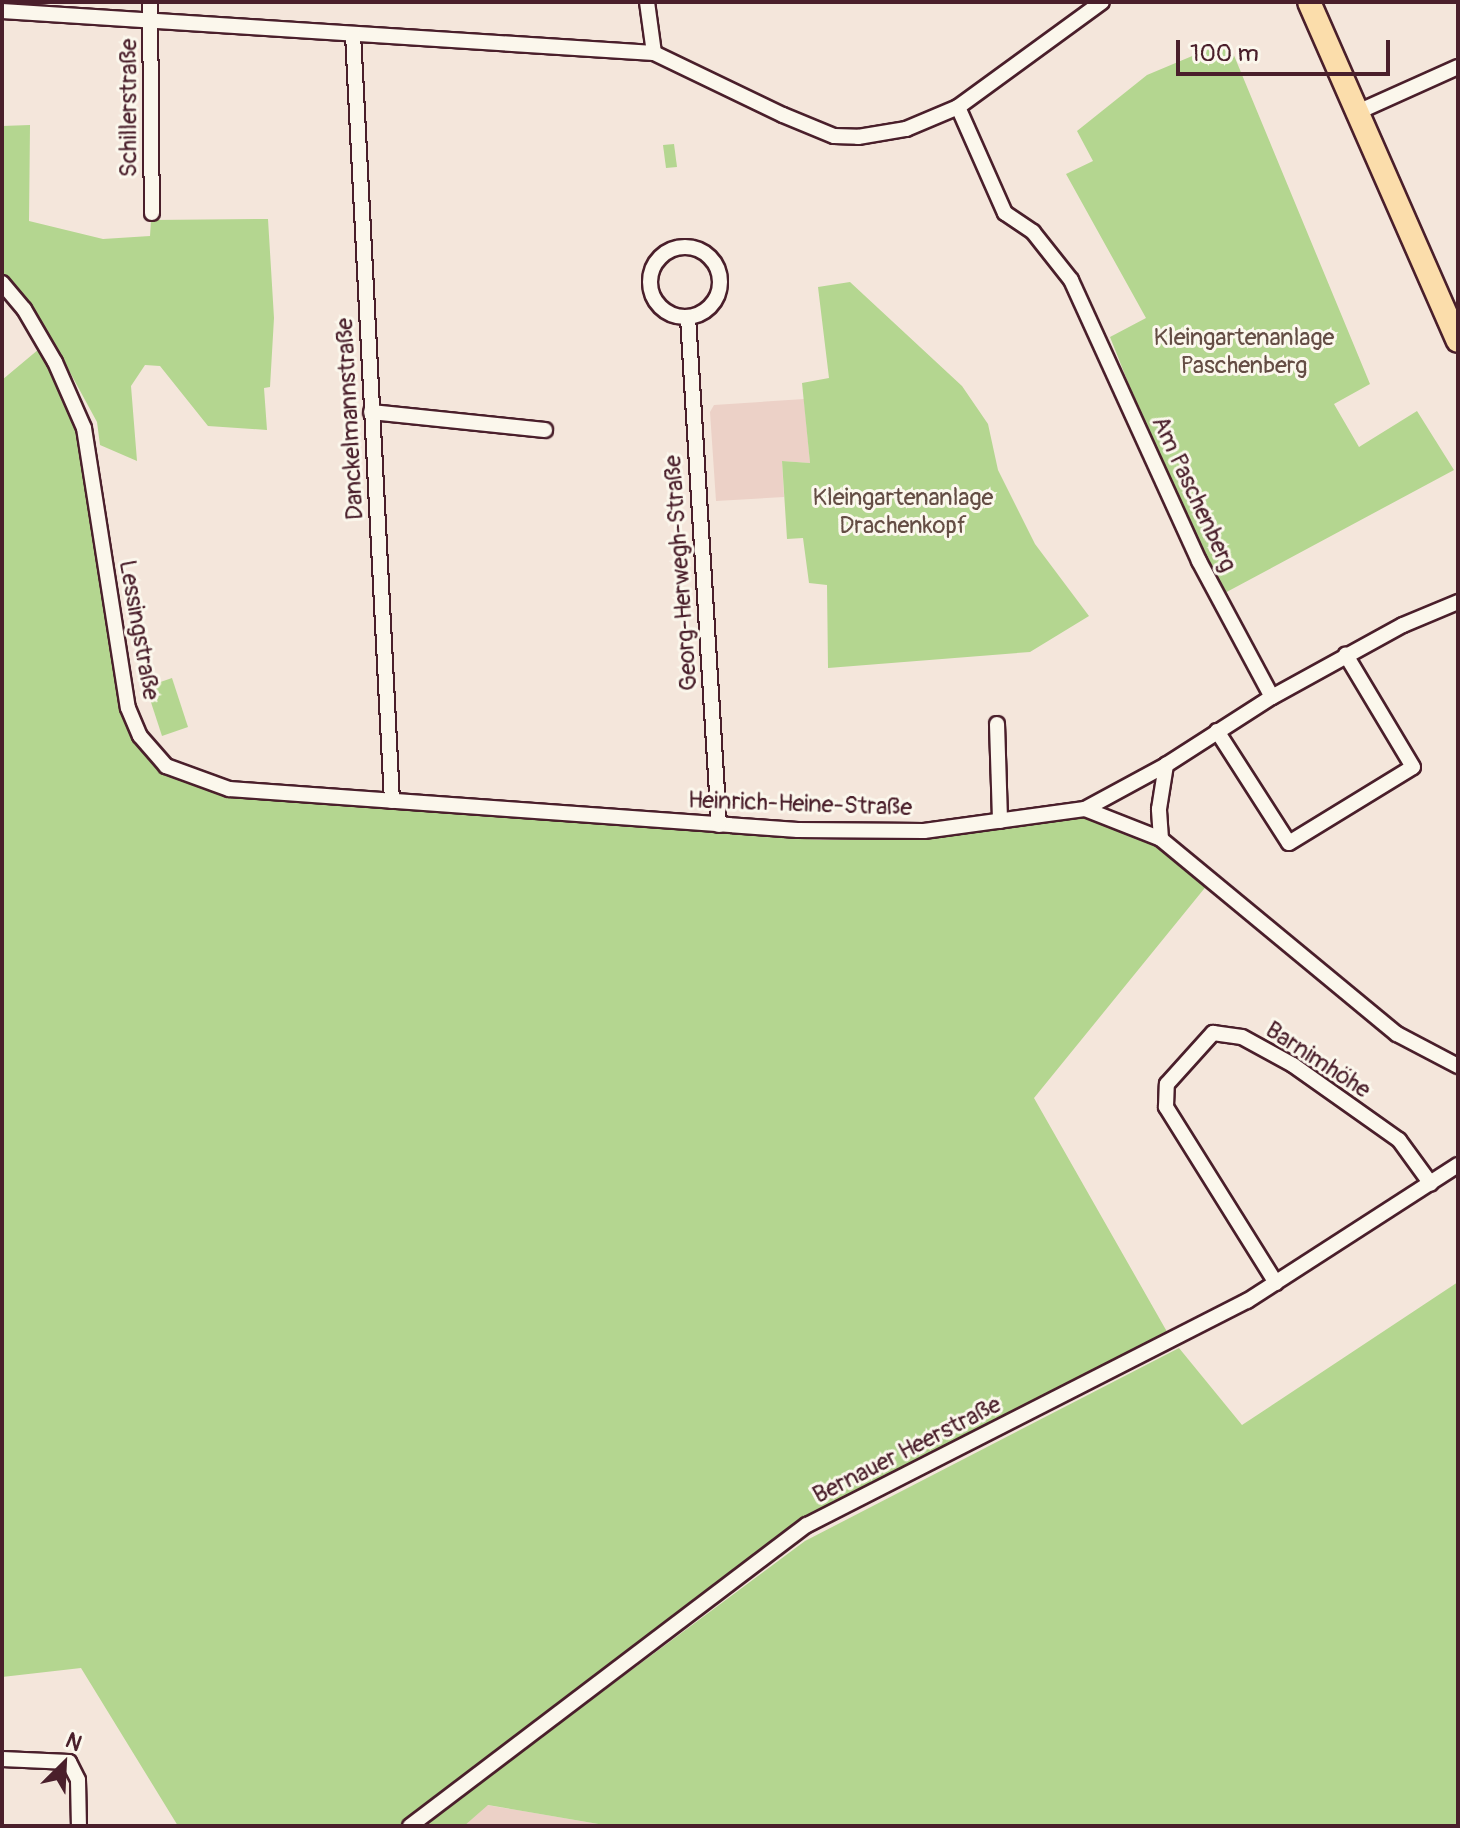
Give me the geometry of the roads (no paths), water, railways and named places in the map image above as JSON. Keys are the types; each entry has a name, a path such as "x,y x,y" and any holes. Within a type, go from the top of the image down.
{"main road":[{"path":"1309,2 1360,111 1458,341"}],"street":[{"name":"Schillerstraße","path":"150,2 152,213"},
{"path":"647,2 654,53"},
{"path":"2,11 654,53 834,136 906,129 958,107 1102,2"},
{"name":"Danckelmannstraße","path":"353,34 392,801"},
{"path":"1360,111 1458,67"},
{"name":"Am Paschenberg","path":"958,107 1005,213 1033,232 1071,280 1199,561 1272,697"},
{"path":"682,247 706,253 719,273 717,297 710,307 688,317 664,311 650,291 649,279 660,257 682,247"},
{"name":"Lessingstraße","path":"2,283 55,362 84,428 120,671 128,708 150,750 166,766 229,789 392,801"},
{"name":"Georg-Herwegh-Straße","path":"688,317 719,825"},
{"path":"371,412 545,430"},
{"path":"1085,809 1166,765 1272,697 1346,655 1458,602"},
{"path":"1217,731 1289,843 1413,767 1346,655"},
{"path":"997,724 1000,821"},
{"path":"1161,839 1166,765"},
{"name":"Heinrich-Heine-Straße","path":"392,801 864,833 1000,821 1085,809 1161,839 1397,1034 1458,1066"},
{"name":"Barnimhöhe","path":"1276,1283 1166,1107 1167,1084 1213,1033 1242,1037 1293,1065 1399,1140 1431,1184"},
{"name":"Bernauer Heerstraße","path":"410,1826 807,1525 1276,1283 1458,1165"},
{"path":"2,1759 69,1762 78,1780 79,1826"}],"park label":[{"name":"Kleingartenanlage Paschenberg","path":"1244,352"},
{"name":"Kleingartenanlage Drachenkopf","path":"903,512"}]}
